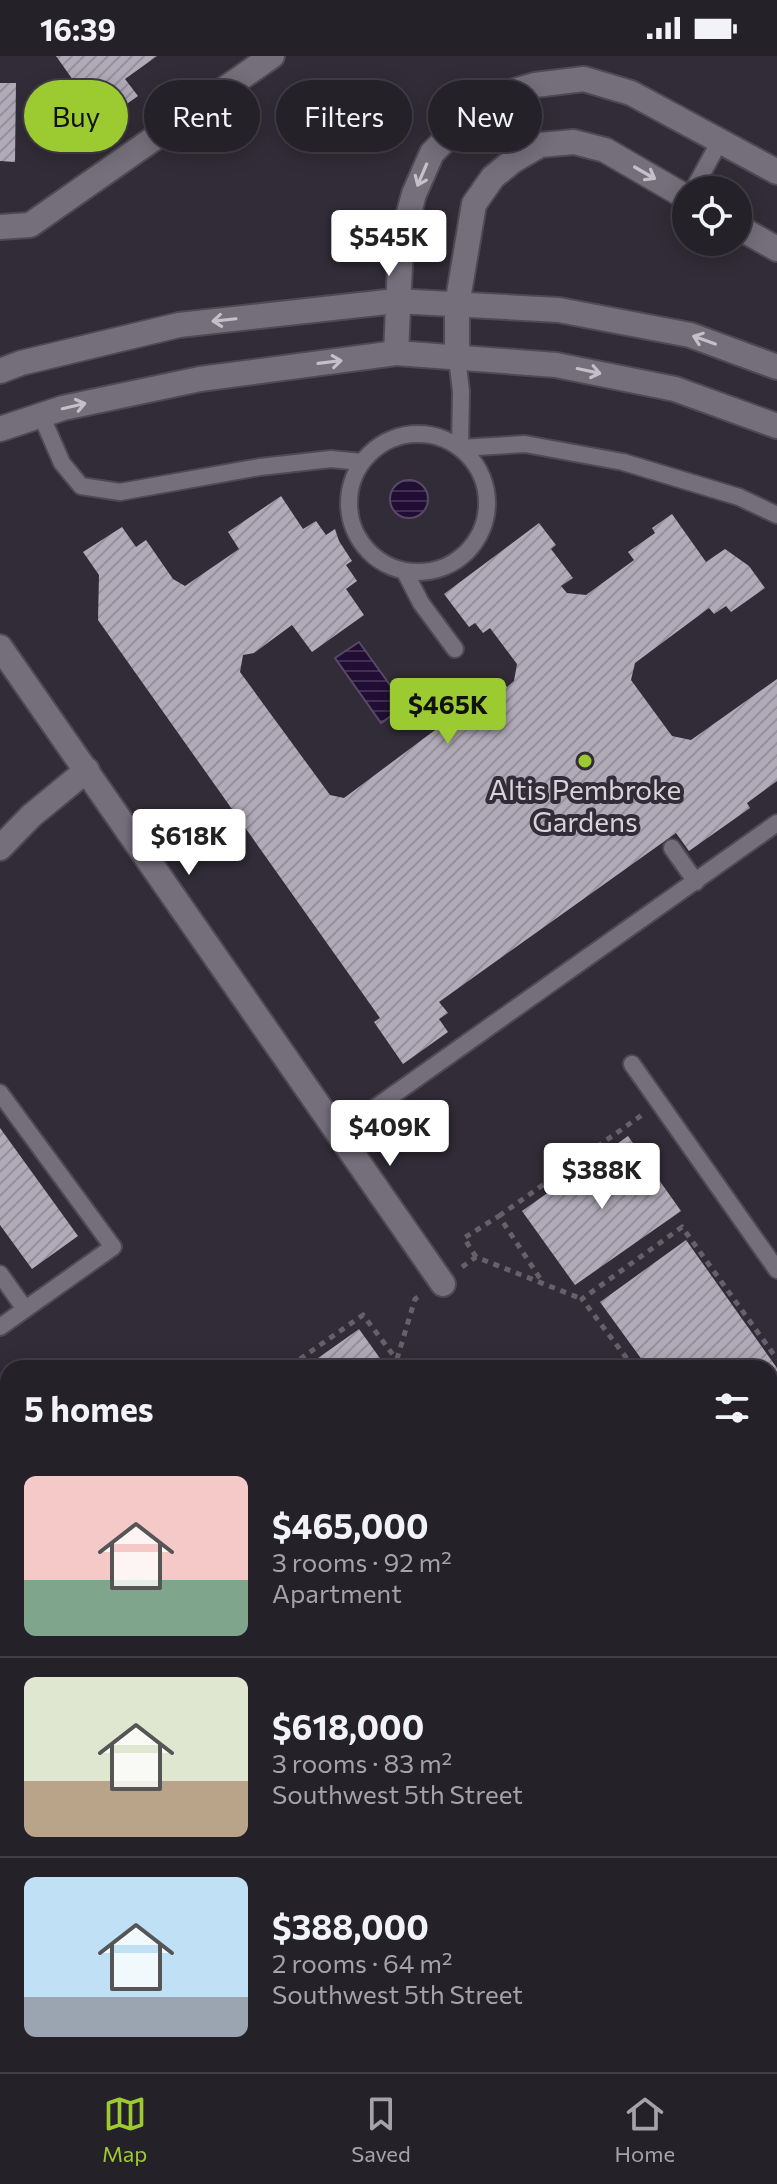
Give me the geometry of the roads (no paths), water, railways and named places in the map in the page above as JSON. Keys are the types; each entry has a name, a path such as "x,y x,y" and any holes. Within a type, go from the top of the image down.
{"street":[{"path":"0,227 30,225 272,56"},
{"path":"396,353 401,243 414,194 432,153 465,120 497,96 535,85 584,79 631,93 777,172"},
{"path":"457,358 457,305 474,204 493,177 514,160 540,145 574,142 605,150 672,189"},
{"path":"752,235 777,249"},
{"path":"0,371 21,363 179,325 396,301 559,310 675,332 777,367"},
{"path":"0,429 41,415 200,379 396,353 556,365 660,386 777,426"},
{"path":"0,647 443,1282"},
{"path":"4,836 87,770"}],"lane":[{"path":"701,176 720,141"},
{"path":"457,358 461,391 460,448"},
{"path":"41,415 62,463 81,486 120,492 274,466 331,459 361,462"},
{"path":"419,433 441,437 460,448 476,465 486,486 487,509 481,532 469,551 450,565 428,572 405,572 383,564 365,549 353,529 348,506 351,483 361,462 377,446 397,436 419,433"},
{"path":"460,448 525,444 623,462 739,497 777,515"},
{"path":"405,572 421,603 455,649"},
{"path":"338,1134 777,823"},
{"path":"672,848 696,882"},
{"path":"632,1064 777,1270"},
{"path":"0,1093 113,1247 0,1327"},
{"path":"0,1274 25,1309"}],"place":[{"name":"Altis Pembroke Gardens","path":"585,761"}]}
